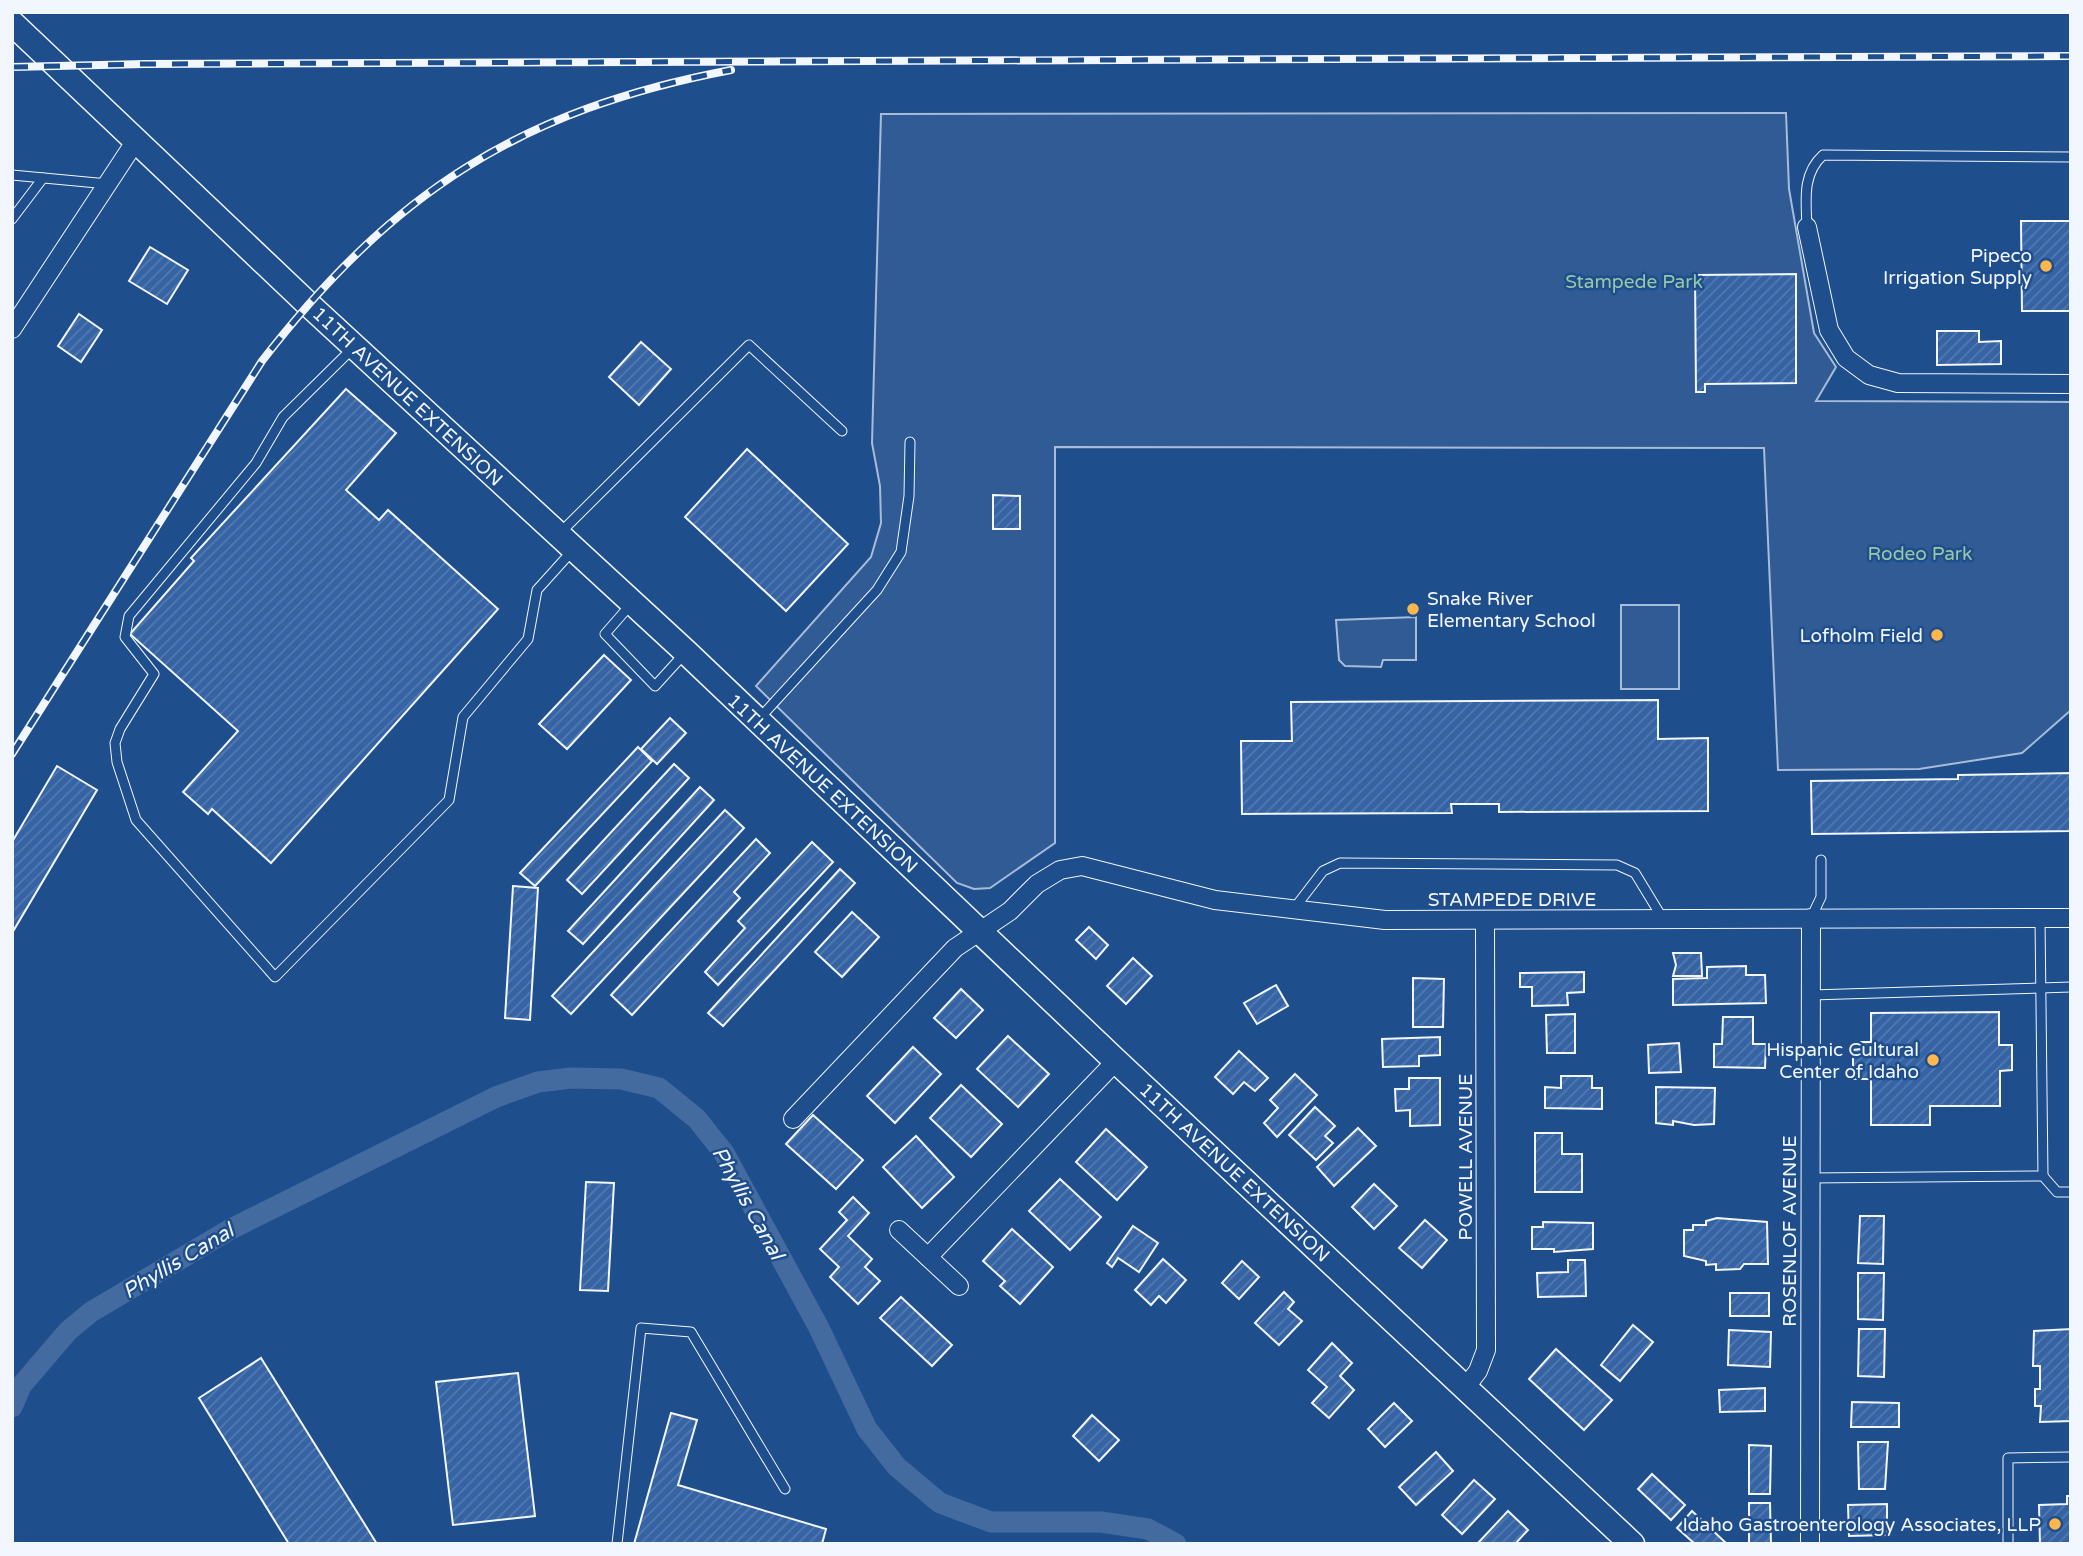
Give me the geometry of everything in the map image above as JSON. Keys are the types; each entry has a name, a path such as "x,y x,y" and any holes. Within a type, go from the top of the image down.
{"street":[{"name":"11TH AVENUE EXTENSION","path":"12,23 135,142 686,652 1116,1061 1632,1544"},
{"path":"12,329 135,142"},
{"path":"1807,226 1829,330 1846,358 1869,375 1898,383 2071,384"},
{"name":"STAMPEDE DRIVE","path":"793,1119 956,948 1010,911 1037,884 1060,870 1082,866 1214,900 1384,920 2071,918"},
{"name":"ROSENLOF AVENUE","path":"1810,1544 1811,918"},
{"name":"POWELL AVENUE","path":"1465,1388 1478,1371 1486,1350 1485,920"},
{"path":"929,1257 1116,1061"},
{"path":"899,1230 959,1286"}],"lane":[{"path":"1807,226 1806,184 1814,163 1824,155 2071,157"},
{"path":"12,175 107,184"},
{"path":"12,219 43,178"},
{"path":"354,346 283,417 256,463 129,616 124,630 125,637 154,674 120,729 115,743 117,762 136,820 275,977 449,800 463,717 528,639 537,590 566,542 749,345 842,431"},
{"path":"757,722 877,590 901,552 909,496 910,442"},
{"path":"632,603 605,634 655,686 686,652"},
{"path":"1811,918 1821,897 1821,860"},
{"path":"1292,911 1323,871 1340,863 1617,865 1635,873 1663,919"},
{"path":"2040,919 2043,1177 2057,1192 2071,1192"},
{"path":"1811,995 2071,987"},
{"path":"1810,1178 2043,1177"},
{"path":"617,1544 642,1328 691,1332 785,1489"},
{"path":"2008,1544 2008,1458 2071,1457"}],"shaded area":[{"name":"Stampede Park","path":"1786,113 1789,189 1814,333 1836,367 1816,401 2071,402 2071,710 2022,753 1919,769 1778,770 1764,448 1055,447 1055,843 990,888 974,889 957,883 756,686 871,557 881,523 880,486 872,443 881,114"},
{"path":"1621,605 1679,605 1679,689 1621,689"},
{"path":"1416,617 1416,660 1383,660 1381,667 1345,666 1339,660 1336,620"}],"building":[{"name":"Pipeco Irrigation Supply","path":"2021,221 2071,221 2071,311 2022,311"},
{"path":"150,247 188,270 167,304 129,281"},
{"path":"1796,274 1796,383 1705,384 1705,392 1696,392 1695,275"},
{"path":"79,314 102,330 81,362 58,346"},
{"path":"1937,331 1979,331 1979,342 2001,341 2001,364 1937,365"},
{"path":"641,342 671,369 639,405 609,377"},
{"path":"346,389 396,433 346,490 379,520 388,510 498,609 271,863 212,809 208,814 183,792 238,731 130,634 194,561 191,558"},
{"path":"747,449 848,544 786,611 685,517"},
{"path":"993,495 1020,496 1020,529 993,529"},
{"path":"604,655 631,680 567,749 539,724"},
{"path":"1658,700 1658,739 1708,738 1708,811 1499,812 1499,804 1451,804 1452,813 1242,814 1241,741 1292,741 1291,702"},
{"path":"670,718 686,733 657,764 641,749"},
{"path":"638,747 652,761 535,886 520,873"},
{"path":"674,764 689,778 582,894 567,880"},
{"path":"57,766 97,790 12,933 12,842"},
{"path":"2071,773 2071,831 1812,834 1811,781 1958,779 1958,775"},
{"path":"700,787 714,800 583,944 568,931"},
{"path":"725,810 744,828 571,1014 552,996"},
{"path":"756,839 770,853 734,892 740,898 632,1015 611,995"},
{"path":"812,842 833,862 718,985 705,972 745,928 738,921"},
{"path":"840,869 855,883 723,1026 708,1013"},
{"path":"513,886 538,888 530,1020 505,1018"},
{"path":"852,912 879,937 842,977 815,952"},
{"path":"1089,927 1108,945 1096,959 1076,940"},
{"path":"1673,953 1701,953 1702,976 1673,976 1676,965"},
{"path":"1133,958 1152,976 1126,1004 1107,986"},
{"path":"1746,966 1746,975 1765,975 1766,1003 1673,1005 1673,979 1707,978 1707,967"},
{"path":"1584,972 1584,992 1567,993 1568,1005 1532,1006 1532,987 1520,987 1520,973"},
{"path":"1413,978 1444,979 1443,1027 1413,1027"},
{"path":"1276,985 1288,1006 1257,1024 1244,1003"},
{"path":"961,989 983,1010 956,1038 934,1018"},
{"name":"Hispanic Cultural Center of Idaho","path":"1999,1012 1999,1045 2012,1045 2012,1070 2000,1071 2000,1106 1930,1106 1930,1125 1871,1125 1871,1079 1853,1079 1853,1050 1861,1049 1861,1042 1871,1042 1871,1013"},
{"path":"1575,1014 1575,1053 1547,1053 1546,1015"},
{"path":"1723,1017 1753,1017 1753,1044 1766,1044 1765,1068 1714,1067 1714,1044 1722,1044"},
{"path":"1008,1036 1049,1074 1018,1107 977,1069"},
{"path":"1440,1037 1440,1055 1419,1056 1419,1066 1383,1067 1382,1039"},
{"path":"1679,1043 1681,1072 1649,1073 1648,1045"},
{"path":"913,1047 941,1074 895,1123 867,1096"},
{"path":"1239,1051 1268,1078 1255,1091 1244,1082 1233,1094 1215,1077"},
{"path":"1295,1074 1317,1095 1277,1137 1264,1123 1278,1108 1270,1100"},
{"path":"1561,1076 1592,1076 1592,1088 1602,1088 1602,1109 1545,1108 1545,1087 1561,1088"},
{"path":"1409,1078 1440,1078 1440,1125 1410,1126 1410,1110 1396,1111 1395,1089 1409,1089"},
{"path":"961,1085 1002,1124 971,1157 930,1118"},
{"path":"1656,1087 1715,1088 1714,1124 1694,1125 1673,1121 1673,1125 1656,1123"},
{"path":"1315,1107 1335,1126 1325,1136 1333,1143 1316,1160 1289,1135"},
{"path":"813,1115 863,1160 836,1189 786,1144"},
{"path":"1358,1128 1376,1146 1334,1186 1317,1167"},
{"path":"1106,1129 1147,1167 1117,1200 1076,1162"},
{"path":"1535,1133 1562,1133 1562,1154 1582,1154 1582,1192 1535,1192"},
{"path":"916,1136 954,1177 922,1208 883,1167"},
{"path":"1060,1179 1101,1217 1070,1250 1029,1211"},
{"path":"586,1182 614,1183 608,1291 580,1290"},
{"path":"1374,1184 1397,1206 1374,1229 1352,1207"},
{"path":"853,1197 869,1213 848,1236 872,1259 865,1267 880,1281 858,1304 830,1277 839,1267 820,1249 847,1220 839,1212"},
{"path":"1860,1216 1884,1216 1883,1264 1858,1263"},
{"path":"1717,1218 1767,1222 1768,1264 1744,1264 1740,1269 1716,1270 1716,1264 1706,1265 1706,1261 1684,1256 1684,1230 1693,1230 1693,1225 1706,1225 1706,1221"},
{"path":"1425,1220 1447,1240 1422,1268 1399,1248"},
{"path":"1543,1222 1593,1223 1593,1249 1554,1252 1554,1249 1532,1249 1532,1227 1543,1227"},
{"path":"1133,1226 1158,1243 1139,1272 1118,1258 1112,1267 1107,1263"},
{"path":"1012,1229 1053,1267 1020,1304 1000,1286 1005,1281 983,1261"},
{"path":"1163,1259 1186,1280 1166,1303 1159,1296 1151,1305 1135,1290"},
{"path":"1568,1260 1585,1260 1586,1296 1538,1297 1537,1273 1568,1272"},
{"path":"1242,1261 1259,1277 1239,1299 1222,1283"},
{"path":"1858,1273 1884,1273 1883,1320 1858,1319"},
{"path":"1284,1292 1294,1302 1288,1309 1302,1321 1279,1345 1255,1323"},
{"path":"1730,1293 1769,1293 1769,1316 1730,1316"},
{"path":"901,1297 952,1345 932,1366 880,1318"},
{"path":"1633,1325 1653,1342 1620,1381 1601,1365"},
{"path":"1859,1329 1885,1329 1884,1377 1858,1376"},
{"path":"2071,1329 2071,1421 2040,1422 2041,1406 2035,1406 2035,1389 2040,1389 2040,1366 2033,1366 2034,1331"},
{"path":"1729,1330 1771,1332 1770,1367 1728,1365"},
{"path":"1332,1343 1352,1363 1340,1376 1354,1390 1329,1418 1312,1403 1327,1387 1308,1370"},
{"path":"1556,1349 1612,1400 1584,1430 1529,1379"},
{"path":"261,1358 377,1544 289,1544 199,1398"},
{"path":"518,1373 535,1516 453,1525 436,1382"},
{"path":"1765,1388 1765,1411 1720,1412 1719,1390"},
{"path":"1852,1402 1899,1403 1899,1427 1851,1427"},
{"path":"1394,1403 1412,1421 1385,1447 1368,1429"},
{"path":"671,1413 697,1420 678,1485 826,1529 822,1544 634,1544"},
{"path":"1092,1415 1119,1440 1099,1461 1073,1436"},
{"path":"1858,1442 1888,1442 1885,1489 1859,1489"},
{"path":"1749,1445 1771,1446 1770,1494 1749,1494"},
{"path":"1436,1452 1453,1471 1416,1505 1399,1487"},
{"path":"1652,1474 1685,1505 1671,1520 1638,1489"},
{"path":"1474,1480 1495,1499 1462,1534 1442,1515"},
{"name":"Idaho Gastroenterology Associates, LLP","path":"2067,1496 2071,1496 2071,1544 2040,1544 2039,1505 2067,1504"},
{"path":"1749,1503 1770,1503 1771,1544 1749,1544"},
{"path":"1887,1504 1887,1535 1849,1536 1848,1505"},
{"path":"1508,1511 1528,1530 1515,1544 1477,1544"},
{"path":"1692,1511 1727,1544 1695,1544 1677,1528"}],"waterway":[{"name":"Phyllis Canal","path":"12,1407 21,1386 68,1331 91,1312 229,1230 496,1097 538,1082 571,1078 621,1079 659,1088 697,1119 724,1153 818,1326 867,1429 897,1467 940,1503 991,1522 1101,1522 1148,1529 1176,1544"}],"railway":[{"path":"12,67 145,64 2071,56"},
{"path":"12,754 262,361 311,302 361,250 412,205 467,167 524,135 587,109 656,87 731,70"}],"place":[{"name":"Pipeco Irrigation Supply","path":"2046,266"},
{"name":"Snake River Elementary School","path":"1413,609"},
{"name":"Lofholm Field","path":"1937,635"},
{"name":"Hispanic Cultural Center of Idaho","path":"1933,1060"},
{"name":"Idaho Gastroenterology Associates, LLP","path":"2055,1524"}],"park label":[{"name":"Rodeo Park","path":"1920,553"}]}
